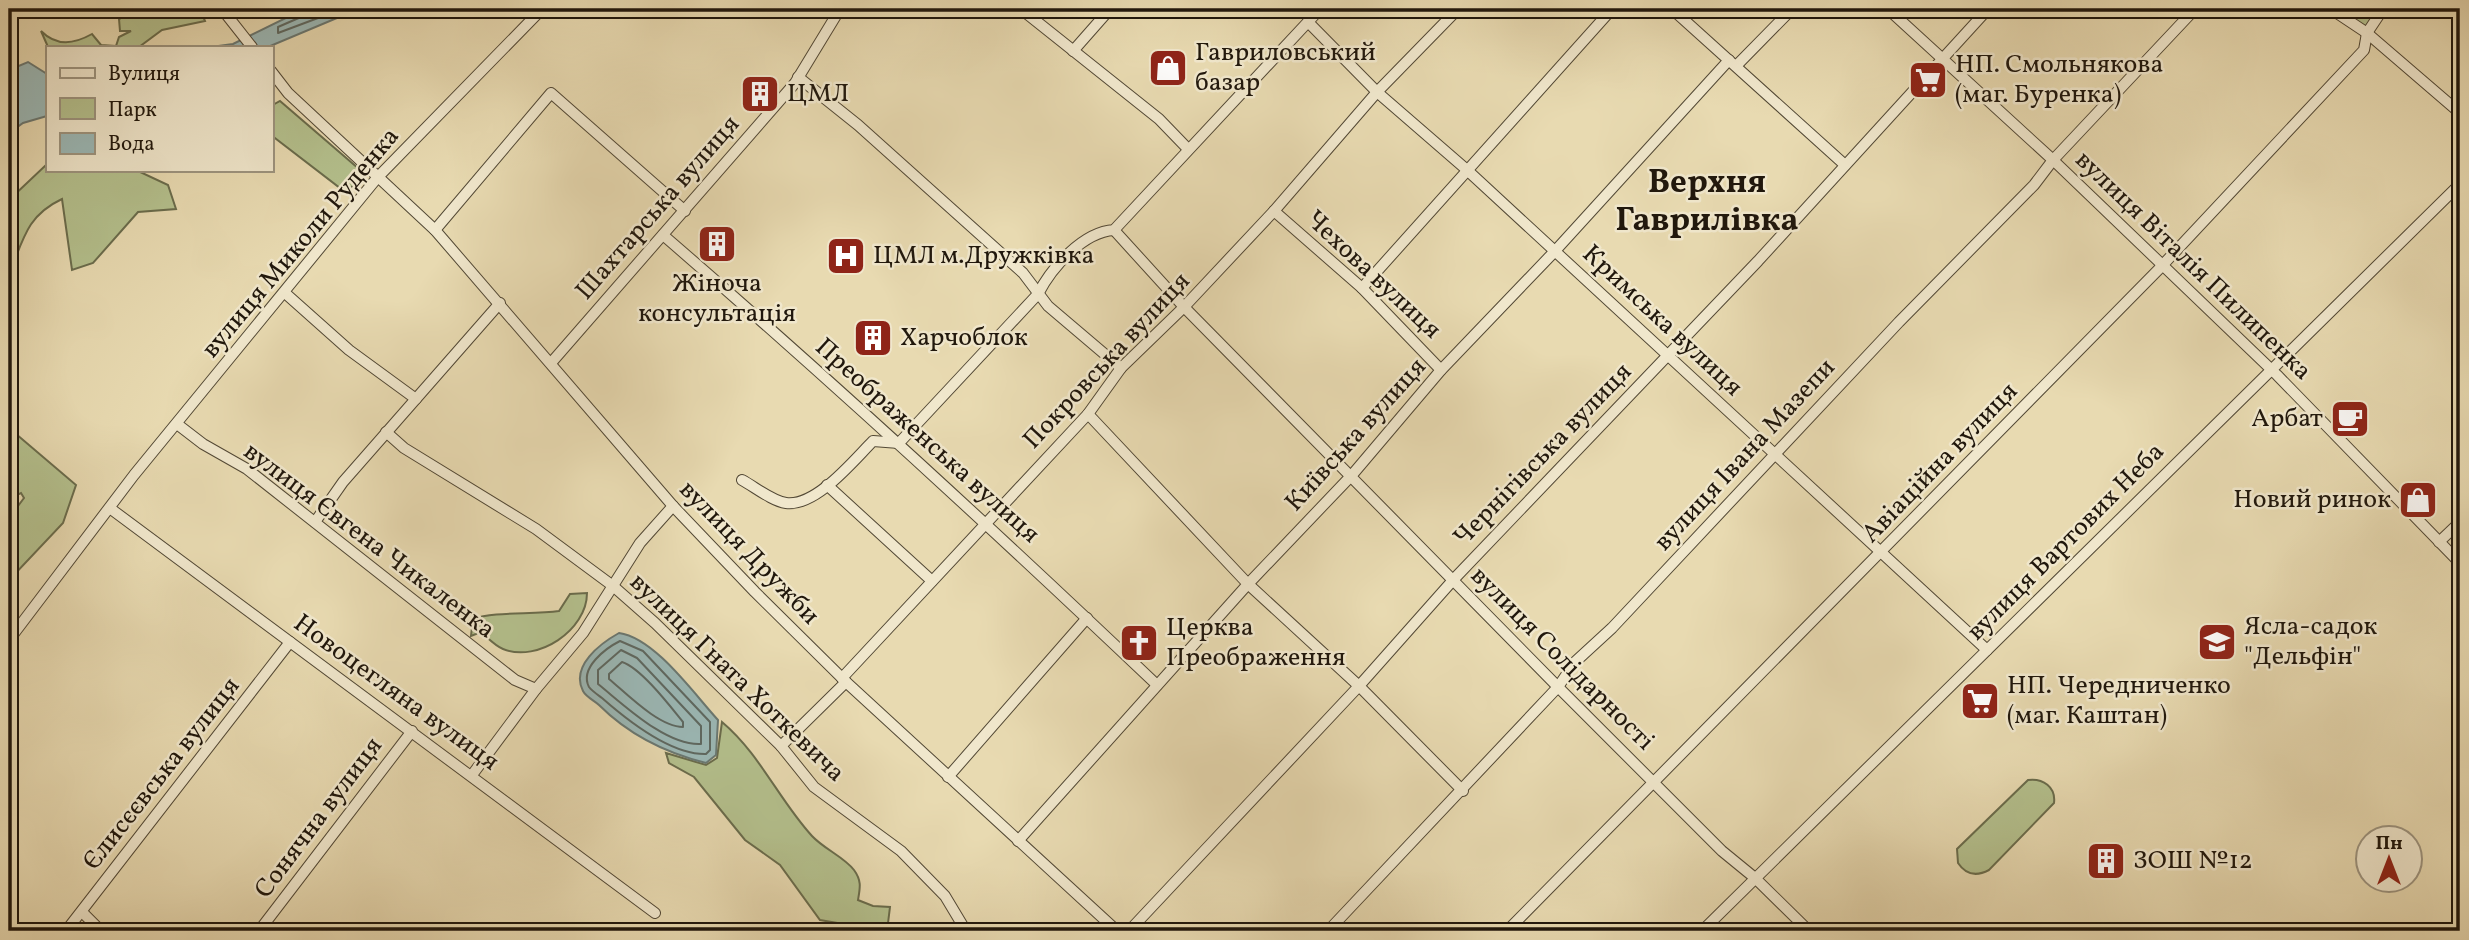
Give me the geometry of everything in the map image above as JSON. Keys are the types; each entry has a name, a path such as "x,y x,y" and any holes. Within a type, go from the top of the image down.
{"street":[{"path":"223,9 251,46"},
{"name":"вулиця Миколи Руденка","path":"9,640 177,424 377,178 542,9"},
{"name":"Шахтарська вулиця","path":"551,363 799,77 839,9"},
{"path":"1021,9 1159,120 1188,149"},
{"path":"1073,51 1110,9"},
{"path":"742,480 783,503 798,503 827,485 873,441 899,443 1038,294 1046,279 1090,235 1114,230 1320,9"},
{"name":"Покровська вулиця","path":"781,746 1088,414 1121,368 1184,307 1274,211 1377,92 1458,9"},
{"path":"1362,288 1612,9"},
{"path":"1672,9 1845,165"},
{"name":"Київська вулиця","path":"1017,841 1248,584 1352,475 1441,370 1733,63 1792,9"},
{"name":"вулиця Віталія Пилипенка","path":"1888,9 2053,160 2270,369 2460,563"},
{"name":"Чернігівська вулиця","path":"1129,931 1359,686 1454,579 1989,9"},
{"name":"вулиця Івана Мазепи","path":"1328,931 1559,687 1575,662 1612,628 1774,453 2034,185 2053,160 2195,9"},
{"path":"2330,9 2367,33 2460,113"},
{"name":"Авіаційна вулиця","path":"1507,931 2162,266 2364,50 2367,33 2382,9"},
{"name":"Кримська вулиця","path":"1308,22 1377,92 1467,170 1987,650"},
{"name":"вулиця Дружби","path":"273,74 288,93 435,230 673,506 844,680 1117,931"},
{"path":"799,77 858,125 1014,265 1038,294 1121,368"},
{"path":"435,230 551,93 685,211"},
{"name":"вулиця Вартових Неба","path":"1702,931 2460,184"},
{"name":"Чехова вулиця","path":"1274,211 1362,288 1441,370"},
{"name":"вулиця Солідарності","path":"1114,230 1184,307 1559,687 1722,851 1755,878 1809,931"},
{"name":"Преображенська вулиця","path":"663,235 986,522 1157,685"},
{"path":"285,293 349,350 416,400"},
{"path":"315,522 343,482 500,303"},
{"path":"1088,414 1248,584 1359,686 1463,791"},
{"name":"вулиця Євгена Чикаленка","path":"177,424 203,444 247,469 516,680 536,689"},
{"name":"вулиця Гната Хоткевича","path":"386,432 404,448 536,529 613,586 655,623 781,746 814,786 901,850 945,896 966,931"},
{"path":"827,485 932,581"},
{"path":"472,775 536,689 583,633 640,543 673,506"},
{"name":"Новоцегляна вулиця","path":"108,512 472,775 654,913"},
{"path":"2439,542 2460,522"},
{"path":"948,777 1087,618"},
{"name":"Єлисєєвська вулиця","path":"66,931 290,642"},
{"name":"Сонячна вулиця","path":"259,931 412,731"},
{"path":"82,912 101,931"}],"green space":[{"path":"9,9 91,9 79,17 53,11 9,14"},
{"path":"138,9 200,9 205,21 162,30 140,46 116,46 119,37 131,31 120,31 119,19"},
{"path":"2335,9 2377,9 2368,28"},
{"path":"41,31 59,42 79,40 92,34 101,45 116,46 48,46"},
{"path":"280,101 359,169 360,183 345,190 340,188 273,137 273,105"},
{"path":"46,165 46,172 140,172 168,185 176,209 138,212 93,263 72,270 62,199 37,217 26,233 14,262 9,263 9,200"},
{"path":"9,428 76,485 63,523 11,578 9,584 9,518 24,498 21,493 13,497 9,495"},
{"path":"587,593 585,607 570,631 545,647 517,652 500,648 481,632 471,636 473,619 492,615 559,611 570,594"},
{"path":"722,722 747,748 812,836 854,870 860,888 858,900 873,906 890,907 884,931 820,920 780,865 745,840 694,777 669,763 666,753 706,765 717,758"},
{"path":"2028,780 2039,780 2051,788 2054,803 1989,870 1976,874 1964,870 1958,863 1957,849"}],"water":[{"path":"304,9 395,9 371,17 356,12 344,15 270,46 218,46 233,44"},
{"path":"28,62 46,73 46,116 23,123 9,133 9,70"},
{"path":"619,633 633,637 660,656 718,720 716,755 706,763 662,748 635,734 584,693 580,682 584,664 596,649"}],"place":[{"name":"Гавриловський базар","path":"1168,68"},
{"name":"НП. Смольнякова (маг. Буренка)","path":"1928,80"},
{"name":"ЦМЛ","path":"760,94"},
{"name":"Жіноча консультація","path":"717,244"},
{"name":"ЦМЛ м.Дружківка","path":"846,256"},
{"name":"Харчоблок","path":"873,338"},
{"name":"Арбат","path":"2350,419"},
{"name":"Новий ринок","path":"2418,500"},
{"name":"Ясла-садок \"Дельфін\"","path":"2217,642"},
{"name":"Церква Преображення","path":"1139,643"},
{"name":"НП. Чередниченко (маг. Каштан)","path":"1980,701"},
{"name":"ЗОШ №12","path":"2106,861"}],"district":[{"name":"Верхня Гаврилівка","path":"1707,203"}]}
